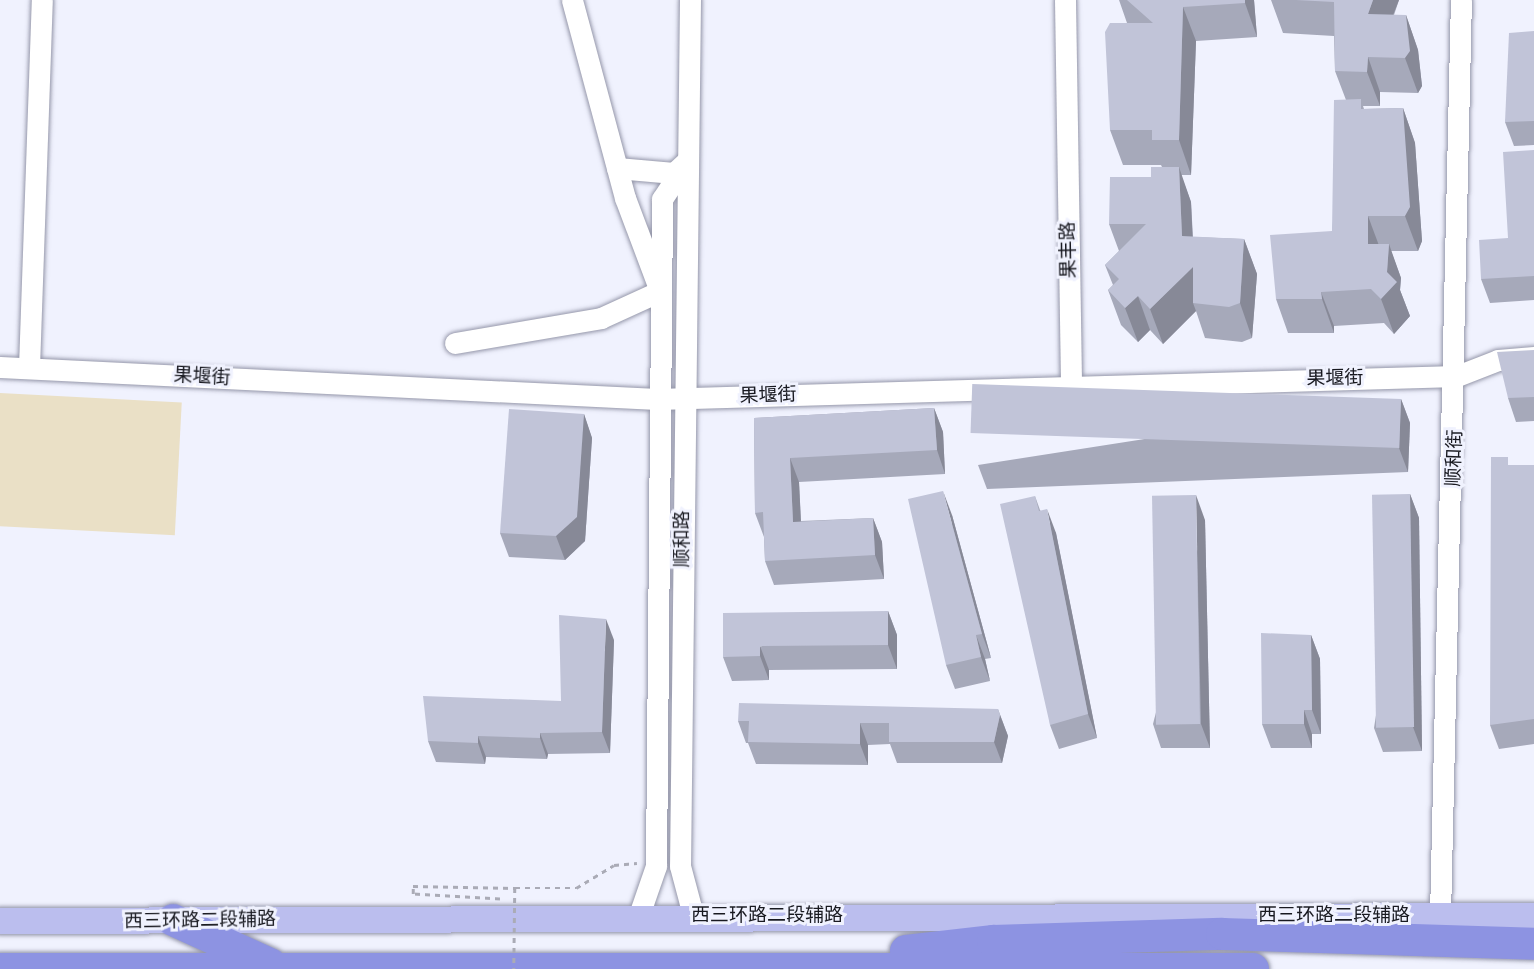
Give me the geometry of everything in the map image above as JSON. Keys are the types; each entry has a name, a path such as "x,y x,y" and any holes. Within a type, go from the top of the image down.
{"highway":[{"path":"1466,944 1534,917"},
{"path":"173,920 277,968"},
{"path":"764,967 993,941 1222,934 1466,944 1534,944"},
{"path":"0,969 1253,969"}],"main road":[{"name":"西三环路二段辅路","path":"0,921 639,915 1534,917"}],"street":[{"path":"29,368 42,0"},
{"name":"顺和路","path":"572,0 625,198 660,291"},
{"name":"顺和路","path":"690,0 688,161 685,186 680,886 693,915"},
{"name":"果丰路","path":"1066,0 1065,116 1071,383"},
{"name":"顺和街","path":"1440,916 1457,376 1461,0"},
{"path":"617,167 674,173 688,161"},
{"path":"662,199 688,161"},
{"path":"625,198 662,199 685,186"},
{"name":"顺和路","path":"639,915 656,866 657,399 662,199"},
{"path":"454,343 601,318 660,291"},
{"name":"果堰街","path":"0,367 657,399 1071,383 1457,376 1498,359 1534,358"}],"path":[{"path":"500,899 413,894 413,886 566,888 614,864 640,863"},
{"path":"514,969 515,888"}],"shaded area":[{"path":"0,393 182,403 175,535 0,526"}],"building":[{"path":"1127,0 1245,0 1245,3 1183,7 1179,140 1152,140 1152,130 1110,130 1105,32 1110,23 1153,23"},
{"path":"1296,0 1373,0 1368,14 1406,15 1410,51 1405,58 1368,57 1367,72 1335,71 1334,2"},
{"path":"1534,31 1534,121 1505,122 1509,33"},
{"path":"1361,99 1361,109 1403,108 1410,207 1405,216 1368,216 1368,244 1389,244 1387,272 1397,282 1381,299 1371,289 1321,292 1322,299 1276,299 1270,235 1332,231 1334,100"},
{"path":"1534,150 1534,276 1481,279 1479,240 1508,238 1503,152"},
{"path":"1151,167 1179,167 1182,236 1244,239 1240,303 1229,307 1193,303 1193,267 1150,309 1138,296 1125,308 1108,290 1119,279 1105,265 1146,224 1109,224 1110,177 1151,177"},
{"path":"1534,350 1534,397 1508,398 1497,352"},
{"path":"972,384 1401,399 1399,448 971,433"},
{"path":"934,408 937,450 790,458 793,522 873,518 875,555 765,561 763,512 755,513 754,418"},
{"path":"509,409 584,414 577,517 556,536 500,533"},
{"path":"1491,457 1508,457 1508,465 1534,465 1534,719 1490,725"},
{"path":"943,491 982,634 976,635 981,657 946,665 908,499"},
{"path":"1410,494 1414,727 1376,728 1372,495"},
{"path":"1196,495 1200,724 1156,725 1152,496"},
{"path":"1035,496 1039,511 1047,509 1088,714 1050,725 1000,504"},
{"path":"888,611 888,645 760,646 760,656 723,657 723,613"},
{"path":"559,615 606,619 602,732 540,733 540,738 478,736 478,743 428,741 423,696 561,701"},
{"path":"1261,633 1311,635 1312,710 1304,710 1304,724 1262,724"},
{"path":"739,703 998,709 1000,715 994,742 889,742 889,723 860,723 860,744 748,742 749,721 738,721"}]}
